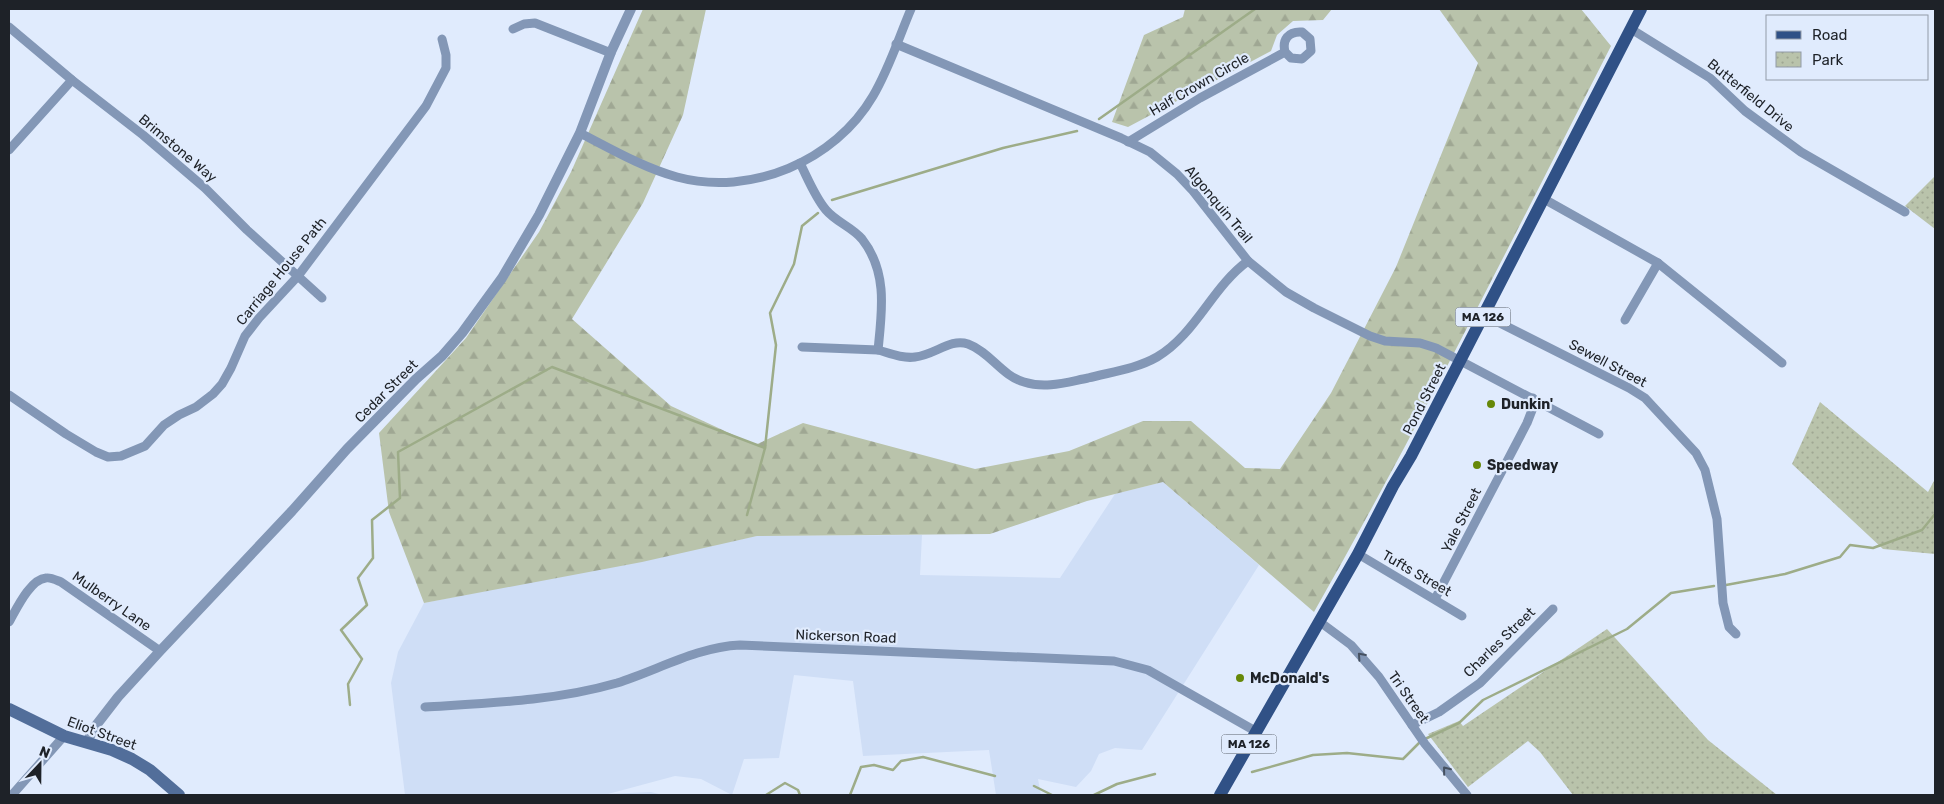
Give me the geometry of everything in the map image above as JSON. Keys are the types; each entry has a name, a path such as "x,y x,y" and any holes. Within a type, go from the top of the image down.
{"main road":[{"name":"Pond Street","path":"1220,795 1358,554 1461,360 1641,9"},
{"name":"Eliot Street","path":"9,709 64,736 87,742 132,759 150,770 179,795"}],"street":[{"name":"Cedar Street","path":"87,742 94,728 106,713 160,651 292,511 347,449 416,379 442,356 462,333 502,278 539,215 580,133 611,53 632,9"},
{"path":"580,133 664,172 695,180 711,182 745,181 760,178 800,163 833,142 849,128 873,96 911,9"},
{"path":"513,29 524,24 535,23 611,53"},
{"name":"Brimstone Way","path":"9,27 72,80 144,135 205,188 247,230 322,298"},
{"name":"Butterfield Drive","path":"1631,29 1710,78 1745,111 1801,152 1905,212"},
{"name":"Carriage House Path","path":"9,395 66,434 96,452 110,457 121,456 145,446 164,425 196,407 213,394 222,384 231,368 245,336 298,276 426,106 446,68 446,55 442,39"},
{"name":"Algonquin Trail","path":"896,44 1150,152 1177,174 1193,191 1248,261 1275,284 1300,300 1370,336 1385,341 1420,343 1436,348 1599,434"},
{"name":"Half Crown Circle","path":"1128,142 1200,98 1285,52"},
{"path":"9,150 72,80"},
{"path":"800,163 815,194 826,210 856,233 871,255 883,298 878,350"},
{"path":"1544,199 1658,263 1782,363"},
{"path":"802,347 878,350 914,358 933,353 952,343 968,344 1014,378 1036,385 1058,384 1132,368 1157,357 1179,340 1232,274 1248,261"},
{"path":"1625,320 1658,263"},
{"name":"Sewell Street","path":"1484,315 1629,388 1645,398 1696,453 1705,470 1717,519 1723,603 1729,627 1736,634"},
{"name":"Yale Street","path":"1435,599 1527,423 1534,404 1533,398"},
{"name":"Tufts Street","path":"1358,554 1462,616"},
{"name":"Mulberry Lane","path":"9,622 37,580 47,577 61,582 160,651"},
{"name":"Charles Street","path":"1412,725 1438,712 1480,683 1553,609"},
{"name":"Tri Street","path":"1320,622 1341,637 1379,677 1423,741 1467,795"},
{"name":"Nickerson Road","path":"425,707 518,701 573,692 616,683 711,649 740,645 1114,661 1148,670 1257,732"},
{"path":"12,795 64,736"}],"shaded area":[{"path":"1163,482 1259,565 1142,750 1115,748 1099,754 1091,771 1076,787 1038,779 1041,795 996,795 989,750 863,756 853,681 794,675 779,758 744,759 732,795 701,779 675,776 608,794 651,792 663,795 405,795 391,683 398,652 424,603 757,536 922,535 920,575 1060,578 1115,494"}],"green space":[{"path":"643,9 706,9 683,115 643,203 572,319 671,406 755,445 803,423 975,469 1069,451 1143,421 1191,421 1245,468 1280,469 1331,393 1396,267 1478,63 1439,9 1581,9 1611,46 1429,402 1314,612 1163,482 1087,501 990,534 757,536 642,562 424,603 389,512 379,433 466,338 539,232 571,172"},
{"path":"1185,9 1332,9 1323,20 1293,21 1277,35 1271,51 1128,127 1112,122 1144,35 1183,17"},
{"path":"1935,176 1935,229 1905,206"},
{"path":"1820,402 1928,492 1935,479 1935,554 1883,549 1792,464"},
{"path":"1607,629 1708,740 1777,795 1573,795 1540,752 1528,741 1468,787 1428,734 1459,721 1463,726"}],"waterway":[{"path":"1099,119 1255,9"},
{"path":"832,200 1003,148 1077,131"},
{"path":"747,515 765,448 776,345 770,313 794,264 802,226 818,213"},
{"path":"350,705 348,684 362,659 341,630 367,605 358,578 373,558 372,520 400,498 398,452 552,367 765,448"},
{"path":"1726,585 1785,574 1840,557 1850,545 1873,548 1922,530 1935,514"},
{"path":"1425,739 1459,723 1483,700 1627,629 1671,593 1714,586"},
{"path":"1252,772 1313,755 1347,753 1403,759 1420,742"},
{"path":"850,795 861,767 874,765 893,770 901,761 923,757 995,776"},
{"path":"1094,795 1117,784 1155,774"},
{"path":"766,795 785,783 798,790 800,795"},
{"path":"1034,786 1052,795"}],"place":[{"name":"Dunkin'","path":"1491,404"},
{"name":"Speedway","path":"1477,465"},
{"name":"McDonald's","path":"1240,678"}]}
